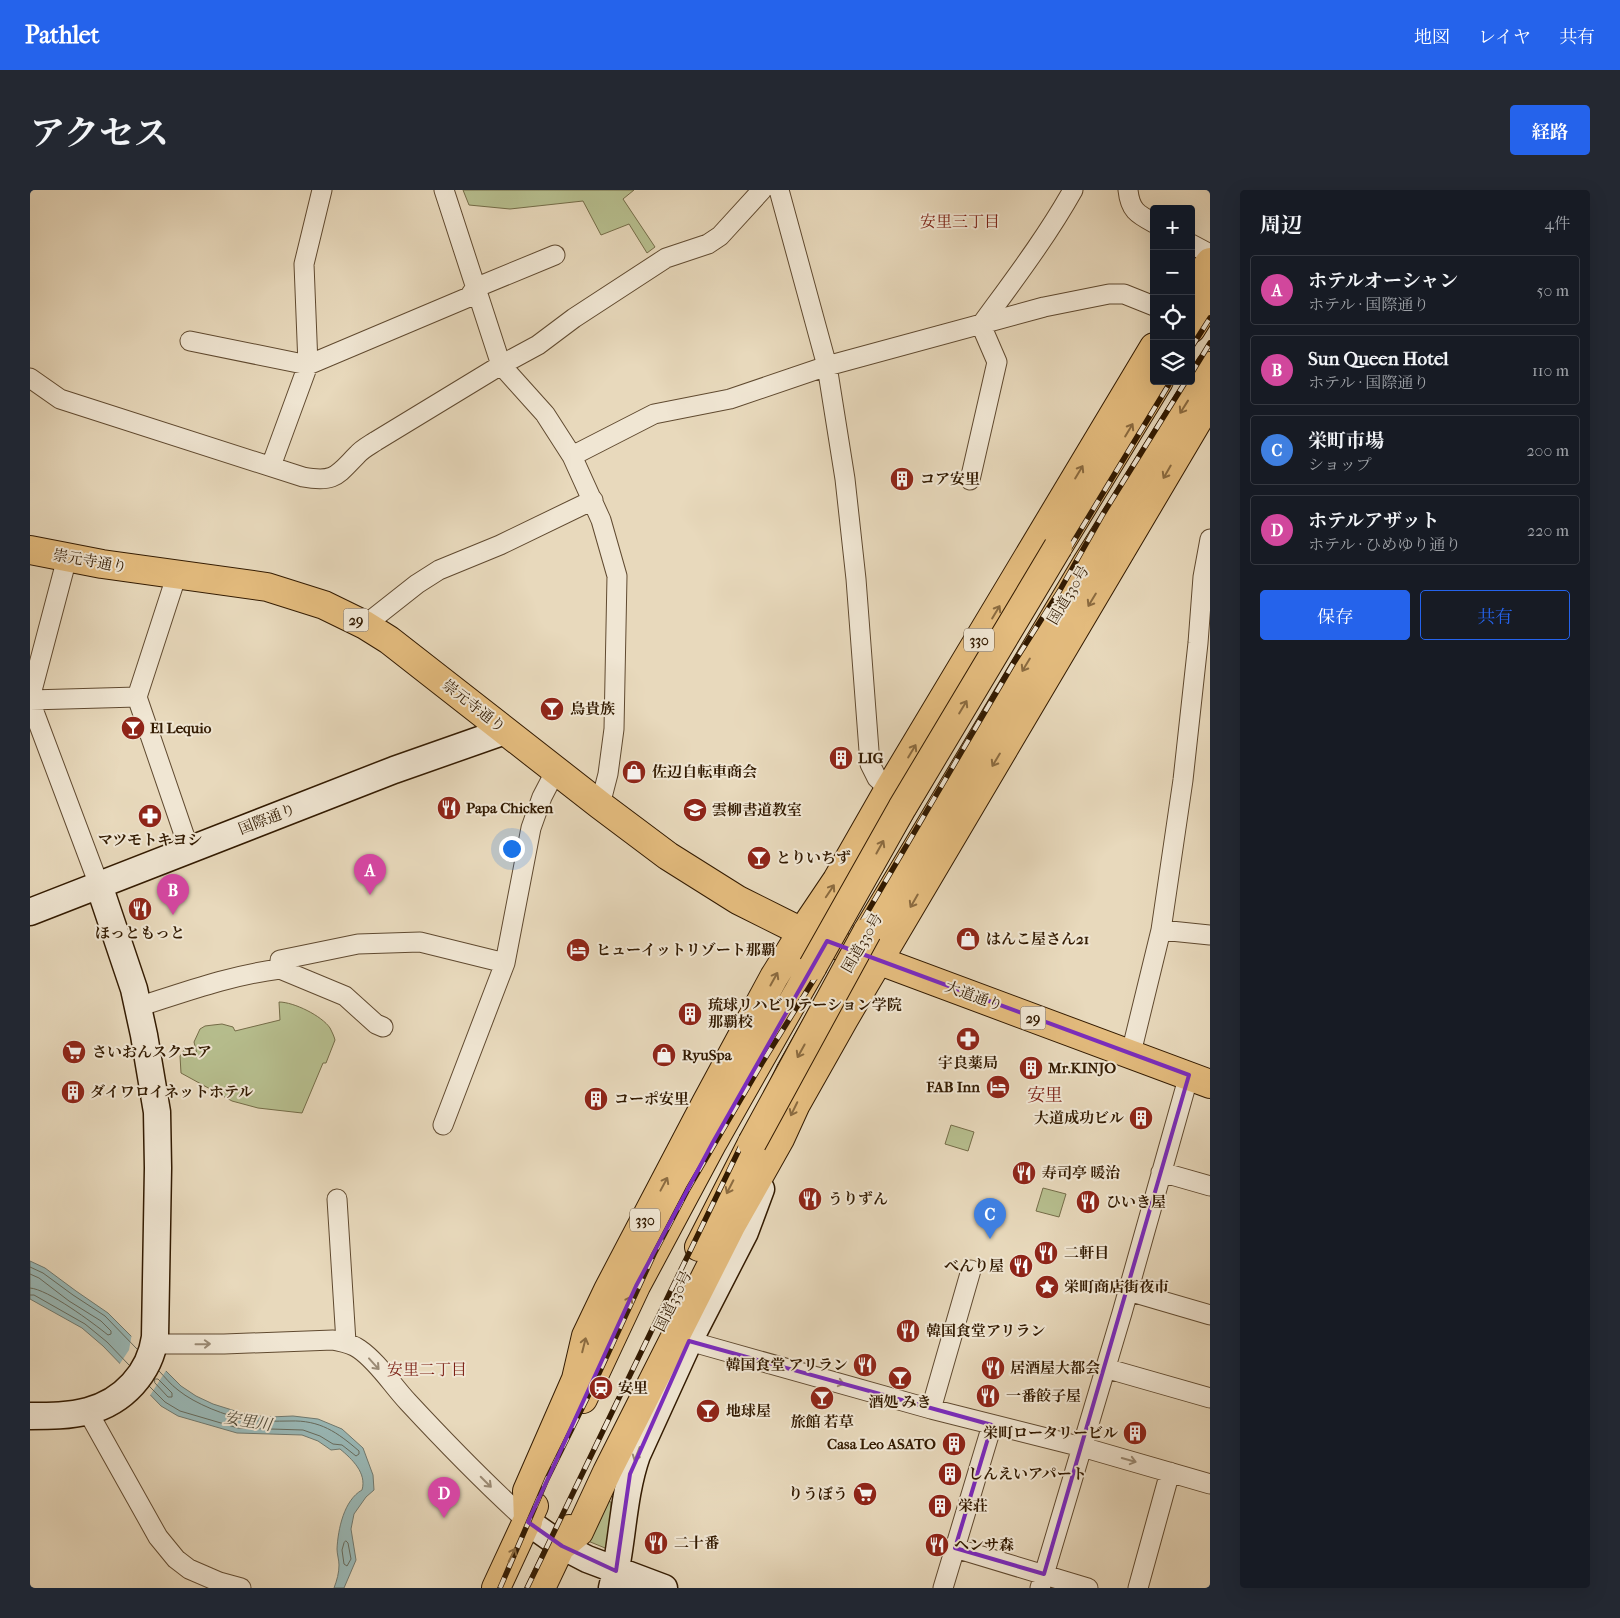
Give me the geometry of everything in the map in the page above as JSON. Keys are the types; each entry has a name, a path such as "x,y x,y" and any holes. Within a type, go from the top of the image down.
{"main road":[{"path":"1195,283 1210,262"},
{"path":"1195,322 1210,298"},
{"name":"330","path":"496,1588 528,1522 527,1491 576,1379 586,1336 608,1290 706,1104 774,978 837,880 889,789 1150,354"},
{"name":"国道330号","path":"541,1588 562,1546 672,1302 752,1143 867,932 1087,563 1210,366"},
{"name":"国道330号","path":"528,1522 542,1484 636,1286 722,1126 902,808 1157,385"},
{"path":"614,1579 630,1474 648,1428 688,1341 745,1232 780,1139 796,1104 878,960 1210,400"},
{"name":"崇元寺通り","path":"30,550 67,558 267,587 324,605 365,625 403,650 600,805 668,856 708,882 757,911 802,932 878,960"},
{"name":"国際通り","path":"30,912 394,770 506,731"},
{"path":"30,1416 88,1412 112,1402 130,1386 143,1370 154,1340 158,1168 157,1112 138,1006 127,965 99,885"},
{"name":"大道通り","path":"878,960 1200,1079"},
{"path":"562,1546 579,1532 607,1472 731,1226 780,1139"},
{"path":"528,1522 614,1579 664,1588"}],"street":[{"path":"272,466 308,365 304,264 322,190"},
{"path":"444,190 501,365 545,414 572,456 601,520 617,576 614,729 608,774 600,805"},
{"path":"30,378 60,399 318,480 330,478 338,474 359,453 376,441 538,344 574,318 666,258 708,244 720,236 762,190"},
{"path":"779,190 827,366 845,479 856,579 870,764 877,778 889,789"},
{"path":"981,325 1056,220 1073,190"},
{"path":"1128,190 1129,201 1137,214 1150,221"},
{"path":"1195,246 1210,254"},
{"path":"190,341 308,365 469,297 475,288 555,255"},
{"path":"572,456 654,414 730,399 827,366 1044,307 1109,294 1124,294 1150,304"},
{"path":"970,480 998,362 981,325"},
{"path":"365,625 439,570 500,545 593,500"},
{"path":"1131,1054 1161,930 1183,780 1203,577 1210,539"},
{"path":"67,558 30,700 99,885"},
{"path":"177,574 137,697 189,849"},
{"path":"30,700 137,697"},
{"path":"443,1125 504,963 531,828 542,798 556,770"},
{"path":"1161,930 1210,935"},
{"path":"280,969 280,960 358,944 420,942 504,963"},
{"path":"138,1006 218,981 254,972 280,969 345,996 383,1028"},
{"path":"1042,1581 1128,1291 1161,1172 1200,1079"},
{"path":"1161,1172 1210,1186"},
{"path":"337,1199 346,1342"},
{"path":"931,1409 971,1270"},
{"path":"1128,1291 1210,1315"},
{"path":"154,1340 224,1344 298,1340 346,1342 358,1348 369,1358 407,1401 468,1464 528,1522"},
{"path":"688,1341 931,1409 1082,1447 1210,1484"},
{"path":"1105,1368 1210,1398"},
{"path":"88,1412 158,1537 176,1559 189,1569 219,1582 241,1588"},
{"path":"942,1588 992,1425"},
{"path":"1138,1588 1170,1472"},
{"path":"955,1548 1042,1581 1088,1588"}],"highlighted area":[{"path":"827,941 1189,1075 1044,1574 955,1548 992,1425 689,1341 630,1474 616,1571 562,1546 528,1522 636,1286 713,1142"}],"green space":[{"path":"463,190 634,190 623,199 655,247 647,253 629,224 601,235 583,201 510,209 469,205"},
{"path":"279,1002 292,1004 314,1014 326,1023 335,1040 302,1113 258,1108 232,1101 181,1073 180,1056 184,1050 197,1054 194,1042 200,1029 205,1026 222,1024 233,1027 235,1031 280,1020"},
{"path":"951,1125 974,1132 968,1151 945,1144"},
{"path":"1043,1188 1066,1194 1059,1217 1036,1211"},
{"path":"601,1499 611,1502 610,1550 583,1539"}],"water":[{"name":"安里川","path":"30,1261 45,1268 108,1313 181,1386 196,1396 213,1404 248,1415 270,1417 293,1416 318,1419 342,1429 363,1448 373,1475 374,1490 366,1497 354,1514 351,1529 356,1560 344,1588 334,1588 339,1568 337,1549 339,1533 346,1508 362,1490 363,1484 360,1472 349,1457 340,1449 331,1450 318,1441 302,1435 237,1433 178,1416 161,1406 103,1346 82,1328 30,1299"}],"pier":[{"path":"132,1333 167,1369 149,1397 119,1365 129,1350"}],"railway":[{"path":"1195,342 1210,318"},
{"path":"1195,367 1210,343"},
{"path":"500,1588 547,1479 593,1386 654,1254 688,1189 762,1063 838,941 1032,610 1169,385"},
{"path":"527,1588 780,1065 1013,664 1060,590 1103,514 1184,385"}],"place":[{"name":"コア安里","path":"902,479"},
{"name":"鳥貴族","path":"552,709"},
{"name":"El Lequio","path":"133,728"},
{"name":"LIG","path":"841,758"},
{"name":"佐辺自転車商会","path":"634,772"},
{"name":"Papa Chicken","path":"449,808"},
{"name":"雲柳書道教室","path":"695,810"},
{"name":"マツモトキヨシ","path":"150,816"},
{"name":"とりいちず","path":"759,858"},
{"name":"ホテルオーシャン","path":"370,895"},
{"name":"ほっともっと","path":"140,909"},
{"name":"Sun Queen Hotel","path":"173,915"},
{"name":"はんこ屋さん21","path":"968,939"},
{"name":"ヒューイットリゾート那覇","path":"578,950"},
{"name":"琉球リハビリテーション学院 那覇校","path":"690,1014"},
{"name":"宇良薬局","path":"968,1039"},
{"name":"さいおんスクエア","path":"74,1052"},
{"name":"RyuSpa","path":"664,1055"},
{"name":"Mr.KINJO","path":"1031,1068"},
{"name":"FAB Inn","path":"998,1087"},
{"name":"ダイワロイネットホテル","path":"73,1092"},
{"name":"コーポ安里","path":"596,1099"},
{"name":"大道成功ビル","path":"1141,1118"},
{"name":"寿司亭 暖治","path":"1024,1173"},
{"name":"うりずん","path":"810,1199"},
{"name":"ひいき屋","path":"1088,1202"},
{"name":"栄町市場","path":"990,1239"},
{"name":"二軒目","path":"1046,1253"},
{"name":"べんり屋","path":"1021,1266"},
{"name":"栄町商店街夜市","path":"1047,1287"},
{"name":"韓国食堂アリラン","path":"908,1331"},
{"name":"韓国食堂 アリラン","path":"865,1365"},
{"name":"居酒屋大都会","path":"993,1368"},
{"name":"酒処 みき","path":"900,1378"},
{"name":"安里","path":"601,1388"},
{"name":"一番餃子屋","path":"988,1396"},
{"name":"旅館 若草","path":"822,1398"},
{"name":"地球屋","path":"708,1411"},
{"name":"栄町ロータリービル","path":"1135,1433"},
{"name":"Casa Leo ASATO","path":"954,1444"},
{"name":"しんえいアパート","path":"950,1474"},
{"name":"りうぼう","path":"865,1494"},
{"name":"栄荘","path":"940,1506"},
{"name":"ホテルアザット","path":"444,1518"},
{"name":"二十番","path":"656,1543"},
{"name":"ヘンサ森","path":"937,1545"}],"district":[{"name":"安里三丁目","path":"960,221"},
{"name":"安里","path":"1045,1095"},
{"name":"安里二丁目","path":"427,1369"}]}
